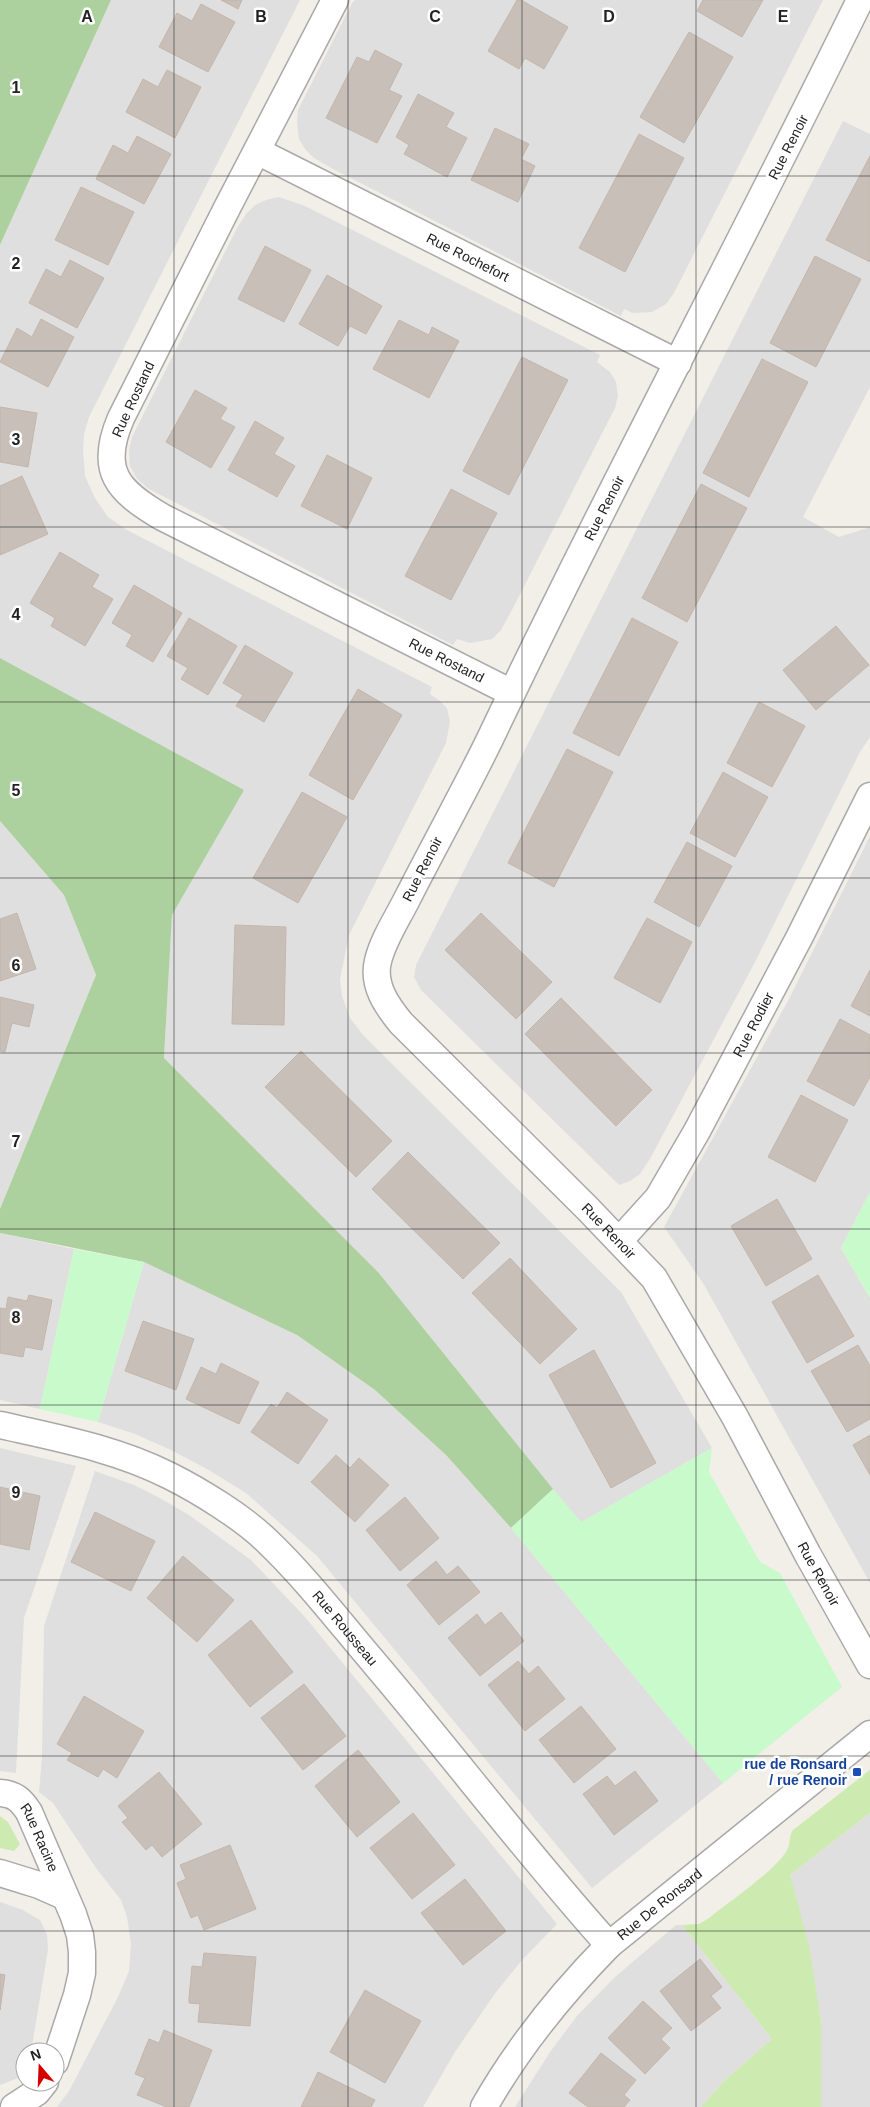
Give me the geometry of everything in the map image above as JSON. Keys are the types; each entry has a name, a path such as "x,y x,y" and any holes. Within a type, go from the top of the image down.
{"street":[{"name":"Rue Rostand","path":"335,0 222,217 115,433 112,457 116,479 129,496 162,517 512,693"},
{"name":"Rue Renoir","path":"860,0 385,944 378,959 376,971 382,997 401,1023 620,1241 654,1278 735,1417 808,1555 870,1665"},
{"name":"Rue Rochefort","path":"257,151 678,363"},
{"name":"Rue Rodier","path":"620,1241 658,1198 697,1131 799,938 870,796"},
{"name":"Rue Rousseau","path":"0,1425 75,1442 130,1458 170,1476 203,1495 265,1539 299,1574 398,1690 561,1891 609,1945"},
{"name":"Rue De Ronsard","path":"484,2107 511,2064 549,2012 581,1974 609,1945 870,1734"},
{"name":"Rue Racine","path":"0,1793 14,1795 29,1812 73,1914 80,1935 82,1973 62,2042"},
{"name":"Rue Racine","path":"0,1873 39,1885 64,1896"},
{"path":"14,2107 37,2092"}],"shaded area":[{"path":"111,0 300,0 89,417 84,434 85,476 95,498 108,517 127,530 432,687 430,694 447,708 450,722 446,743 349,935 340,979 342,996 350,1018 363,1035 621,1292 712,1448 580,1523 378,1272 164,1058 172,915 243,790 0,658 0,245"},
{"path":"355,0 823,0 674,293 666,304 652,312 633,313 624,309 621,316 333,169 314,158 305,149 299,139 298,110"},
{"path":"843,121 870,134 870,387 803,517 839,537 870,527 870,737 860,752 754,964 651,1157 640,1174 630,1181 619,1185 421,990 414,977 416,965"},
{"path":"279,197 305,206 600,355 597,362 610,372 616,382 618,396 615,408 513,608 501,630 492,639 470,643 457,639 453,645 149,489 137,479 130,466 129,450 132,437 237,228 246,214 255,205"},
{"path":"0,821 64,895 96,975 0,1209"},
{"path":"870,836 870,1192 841,1248 870,1298 870,1583 703,1283 664,1227 790,997"},
{"path":"0,1233 74,1249 40,1409 0,1400"},
{"path":"144,1262 227,1297 297,1335 375,1390 447,1456 511,1528 723,1783 592,1888 317,1556 246,1493 207,1469 135,1434 98,1422"},
{"path":"0,1448 76,1466 24,1618 16,1773 0,1771"},
{"path":"95,1471 134,1485 158,1497 189,1515 251,1560 305,1617 557,1924 523,1959 496,1992 455,2052 423,2107 57,2107 69,2091 118,1997 129,1971 131,1944 127,1917 121,1900 96,1868 53,1803 39,1792 42,1757 44,1626"},
{"path":"870,1813 870,2107 821,2107 821,2022 790,1875"},
{"path":"0,1902 23,1910 40,1920 47,1934 48,1950 33,2042 15,2042 15,2079 0,2085"},
{"path":"676,1925 682,1925 772,2039 726,2079 701,2107 515,2107 550,2052 577,2016 615,1977"}],"green space":[{"path":"0,0 111,0 0,245"},
{"path":"0,658 244,790 172,915 164,1058 378,1272 553,1489 511,1528 447,1456 375,1390 297,1335 144,1262 0,1233 0,1209 96,975 64,895 0,821"},
{"path":"870,1192 870,1298 841,1248"},
{"path":"74,1249 144,1262 98,1422 40,1409"},
{"path":"712,1448 709,1472 760,1562 780,1573 842,1687 723,1783 511,1528 553,1489 581,1522"},
{"path":"870,1770 870,1813 790,1875 809,1945 821,2022 821,2107 701,2107 726,2079 772,2039 682,1925 699,1924 709,1918 761,1877 786,1852 793,1830"},
{"path":"0,1816 8,1822 20,1844 14,1851 0,1848"}],"building":[{"path":"221,0 242,0 238,9"},
{"path":"517,0 521,0 568,27 544,69 525,58 519,69 488,51"},
{"path":"703,0 763,0 742,37 697,11"},
{"path":"201,4 235,22 208,72 159,47 177,13 192,21"},
{"path":"689,32 733,57 684,143 640,117"},
{"path":"375,50 402,64 389,90 402,96 377,143 326,118 357,57 369,62"},
{"path":"167,70 201,87 175,138 126,112 143,79 158,87"},
{"path":"418,94 454,113 446,127 467,138 447,177 404,154 409,145 396,137"},
{"path":"495,128 529,144 521,159 535,166 518,202 471,180"},
{"path":"639,134 684,158 625,272 579,248"},
{"path":"137,136 171,154 144,204 96,179 113,145 128,153"},
{"path":"870,156 870,262 826,240"},
{"path":"81,187 134,212 108,265 55,240"},
{"path":"265,246 311,270 284,322 238,299"},
{"path":"815,256 861,279 816,367 770,343"},
{"path":"70,260 104,278 77,328 29,303 46,269 61,277"},
{"path":"327,275 382,306 366,334 350,326 338,346 299,324"},
{"path":"41,319 74,337 48,387 0,362 17,328 32,337"},
{"path":"399,320 429,335 432,327 459,341 429,398 373,369"},
{"path":"522,357 568,380 509,495 463,471"},
{"path":"762,359 808,382 749,497 703,473"},
{"path":"195,390 227,408 220,419 235,427 211,468 166,442"},
{"path":"0,407 37,413 28,467 0,462"},
{"path":"255,421 284,438 274,454 295,466 277,497 228,470"},
{"path":"327,455 372,478 347,529 301,506"},
{"path":"22,476 48,534 0,555 0,486"},
{"path":"701,484 747,508 687,622 642,598"},
{"path":"451,489 497,513 451,600 405,576"},
{"path":"60,552 99,575 92,587 113,599 85,646 51,626 55,618 30,603"},
{"path":"134,585 182,613 153,662 126,646 132,635 112,623"},
{"path":"189,618 237,646 208,695 181,679 188,668 167,656"},
{"path":"632,618 678,642 619,756 573,733"},
{"path":"836,626 869,665 816,710 783,670"},
{"path":"245,645 293,673 264,722 236,706 243,695 223,683"},
{"path":"358,689 402,715 353,800 309,775"},
{"path":"759,702 805,726 772,787 727,763"},
{"path":"567,749 613,772 554,887 508,863"},
{"path":"723,772 768,797 735,857 690,833"},
{"path":"302,792 347,817 298,903 253,878"},
{"path":"687,842 732,866 699,927 654,902"},
{"path":"17,913 36,969 0,981 0,919"},
{"path":"481,913 552,982 516,1019 445,950"},
{"path":"647,918 692,942 660,1003 614,978"},
{"path":"235,925 286,927 284,1025 232,1024"},
{"path":"870,970 870,1016 851,1006"},
{"path":"0,997 34,1005 29,1027 12,1023 5,1052 0,1051"},
{"path":"561,998 652,1090 616,1126 525,1034"},
{"path":"840,1019 870,1035 870,1077 854,1106 807,1081"},
{"path":"301,1051 392,1141 356,1177 265,1087"},
{"path":"801,1095 848,1120 815,1182 768,1157"},
{"path":"408,1152 500,1243 463,1279 372,1189"},
{"path":"777,1199 812,1259 766,1286 731,1226"},
{"path":"510,1258 577,1329 540,1364 472,1293"},
{"path":"818,1275 854,1336 807,1363 772,1302"},
{"path":"29,1295 52,1300 42,1350 25,1347 23,1357 0,1353 0,1308 6,1309 8,1297 27,1301"},
{"path":"143,1321 194,1339 176,1390 125,1371"},
{"path":"858,1345 870,1366 870,1419 847,1432 811,1371"},
{"path":"594,1350 656,1463 611,1488 549,1375"},
{"path":"221,1363 259,1382 239,1424 186,1399 201,1367 216,1374"},
{"path":"287,1392 328,1420 298,1464 251,1432 271,1404 277,1408"},
{"path":"870,1435 870,1475 853,1445"},
{"path":"336,1455 350,1468 359,1458 389,1485 355,1522 311,1482"},
{"path":"0,1487 40,1496 29,1550 0,1544"},
{"path":"405,1497 439,1538 400,1571 366,1530"},
{"path":"95,1512 155,1541 131,1591 71,1562"},
{"path":"183,1556 234,1600 197,1642 147,1598"},
{"path":"436,1561 447,1575 458,1566 480,1592 439,1625 407,1585"},
{"path":"501,1612 524,1641 480,1676 448,1638 477,1614 485,1625"},
{"path":"251,1620 293,1672 250,1707 208,1655"},
{"path":"518,1661 529,1674 538,1666 565,1699 525,1731 488,1685"},
{"path":"304,1684 346,1736 303,1770 261,1718"},
{"path":"84,1696 144,1731 117,1778 103,1769 98,1777 67,1760 72,1753 57,1744"},
{"path":"581,1706 616,1749 574,1783 539,1740"},
{"path":"358,1750 400,1802 357,1837 315,1786"},
{"path":"635,1771 658,1801 614,1835 583,1794 607,1776 615,1786"},
{"path":"159,1772 202,1824 162,1857 152,1845 146,1850 122,1822 128,1818 118,1806"},
{"path":"413,1813 455,1865 412,1899 370,1848"},
{"path":"230,1845 256,1909 204,1930 198,1915 191,1918 177,1883 186,1879 180,1865"},
{"path":"465,1879 506,1931 463,1965 421,1913"},
{"path":"204,1953 256,1957 250,2026 198,2022 200,2004 189,2003 189,1998 192,1966 202,1967"},
{"path":"700,1959 722,1987 711,1996 721,2008 691,2031 660,1991"},
{"path":"0,1974 5,1975 0,2010"},
{"path":"365,1990 421,2021 385,2083 330,2052"},
{"path":"643,2001 672,2028 661,2039 670,2048 645,2074 608,2038"},
{"path":"164,2030 212,2050 189,2107 167,2107 137,2095 145,2078 135,2074 144,2051 149,2039 159,2043"},
{"path":"601,2053 636,2080 624,2095 630,2100 624,2107 588,2107 569,2093"},
{"path":"318,2072 375,2100 371,2107 301,2107"}],"place":[{"name":"rue de Ronsard / rue Renoir","path":"857,1772"}]}
